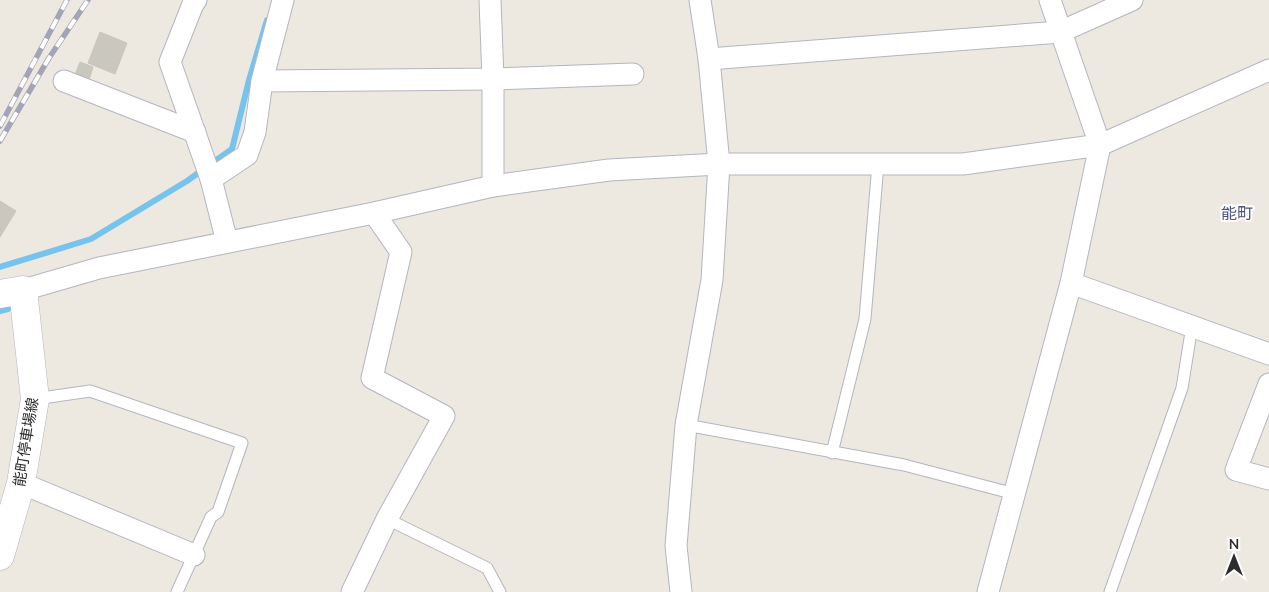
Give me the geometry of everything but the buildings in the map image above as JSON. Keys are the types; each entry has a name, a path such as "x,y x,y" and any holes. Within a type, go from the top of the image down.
{"main road":[{"name":"能町停車場線","path":"0,556 21,483 35,399 12,292"}],"street":[{"path":"196,0 170,62 211,179 227,242"},
{"path":"211,179 247,154 254,132 262,81 283,0"},
{"path":"490,0 493,186"},
{"path":"682,592 676,546 686,424 712,280 719,164 709,59 700,0"},
{"path":"988,592 1071,283 1100,145 1050,0"},
{"path":"709,59 1060,32 1132,0"},
{"path":"12,292 99,268 374,213 493,186 609,170 719,164 963,164 1100,145 1269,70"},
{"path":"262,81 492,79 633,74"},
{"path":"64,81 195,132"},
{"path":"352,592 387,519 444,416 372,378 401,252 374,213"},
{"path":"1071,283 1269,354"},
{"path":"1269,384 1236,470 1269,480"},
{"path":"21,483 194,556"}],"lane":[{"path":"832,453 865,319 878,164"},
{"path":"1110,592 1182,388 1192,326"},
{"path":"35,399 90,391 242,443 218,512 211,517 177,592"},
{"path":"686,424 832,453 904,465 1014,494"},
{"path":"387,519 487,568 500,592"}],"waterway":[{"path":"0,267 91,239 187,181 232,149 249,80 267,20"},
{"path":"0,311 8,309"}],"railway":[{"path":"0,126 67,0"},
{"path":"0,141 49,58 88,0"}],"district":[{"name":"能町","path":"1237,213"}]}
